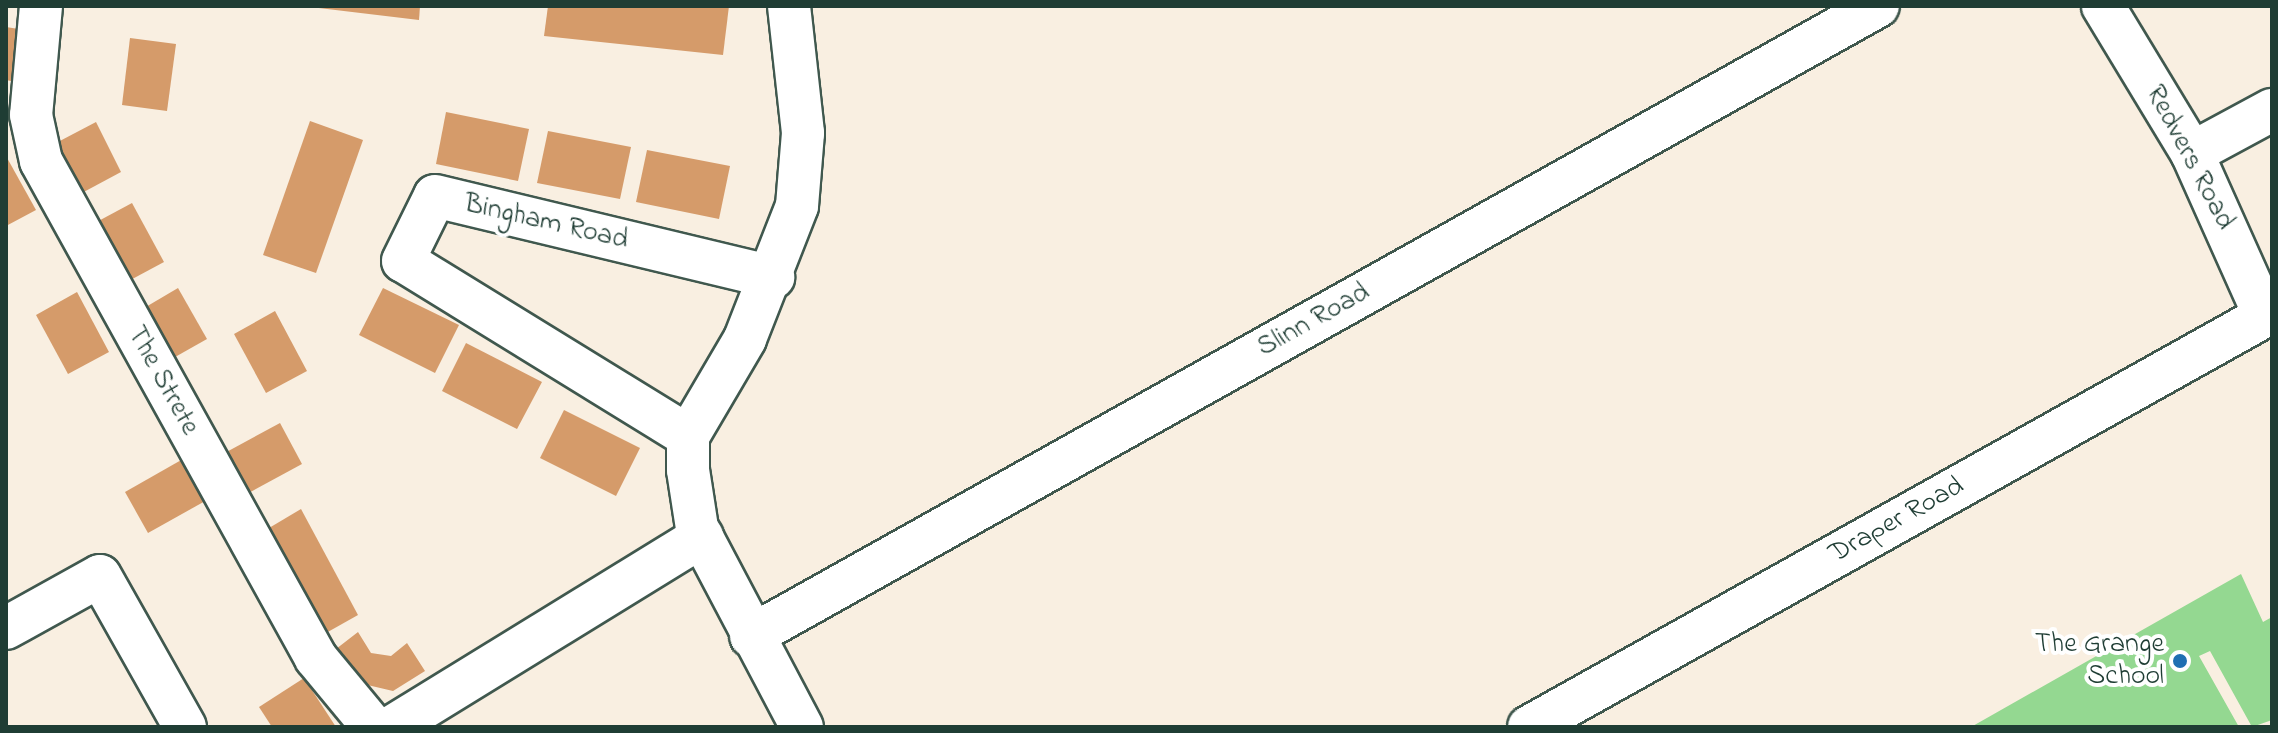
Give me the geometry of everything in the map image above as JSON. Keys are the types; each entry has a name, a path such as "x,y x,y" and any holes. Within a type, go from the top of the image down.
{"street":[{"name":"The Strete","path":"41,6 31,115 41,161 316,658 373,727"},
{"path":"789,6 802,167 773,277 688,436 689,500 702,536 751,636 802,727"},
{"name":"Slinn Road","path":"751,636 1878,6"},
{"name":"Redvers Road","path":"2103,6 2192,153 2269,314"},
{"path":"2192,153 2272,110"},
{"name":"Bingham Road","path":"688,436 403,261 435,196 773,277"},
{"name":"Draper Road","path":"1529,727 2269,314"},
{"path":"392,727 702,536"},
{"path":"6,628 100,576 185,727"}],"green space":[{"name":"The Grange School","path":"2241,574 2263,622 2272,617 2272,720 2252,727 2210,651 2199,656 2239,727 1971,727"}],"building":[{"path":"302,6 420,6 419,20"},
{"path":"548,6 729,6 723,55 544,36"},
{"path":"6,27 25,30 16,82 6,80"},
{"path":"130,38 176,44 167,111 122,105"},
{"path":"446,112 529,129 518,181 436,164"},
{"path":"310,121 363,140 316,273 263,255"},
{"path":"96,122 121,172 80,194 56,143"},
{"path":"548,131 631,147 620,199 537,183"},
{"path":"647,150 730,166 719,219 636,202"},
{"path":"6,156 36,210 6,226"},
{"path":"132,203 164,262 123,284 91,225"},
{"path":"178,288 207,339 168,361 139,311"},
{"path":"383,288 459,325 435,373 359,335"},
{"path":"77,292 109,352 68,374 36,315"},
{"path":"275,311 307,371 266,393 234,334"},
{"path":"466,343 542,382 517,429 442,391"},
{"path":"564,410 640,448 616,496 540,458"},
{"path":"280,423 302,464 243,496 221,455"},
{"path":"183,459 207,500 148,533 125,492"},
{"path":"301,509 358,615 326,633 269,528"},
{"path":"358,632 371,653 391,656 407,643 425,671 393,691 359,683 336,649"},
{"path":"304,678 336,727 272,727 259,707"}],"place":[{"name":"The Grange School","path":"2180,661"}]}
